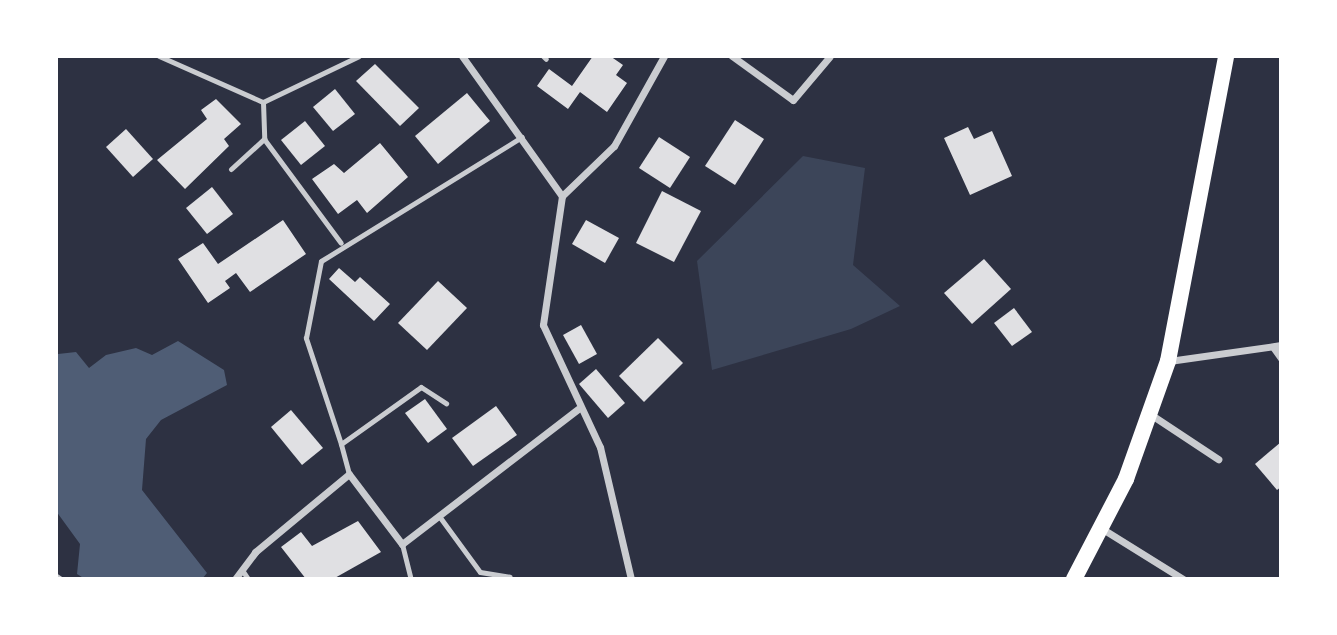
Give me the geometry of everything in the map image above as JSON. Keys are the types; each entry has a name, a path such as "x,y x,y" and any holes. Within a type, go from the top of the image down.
{"main road":[{"path":"1074,579 1101,528 1150,413 1168,361 1226,56"}],"street":[{"path":"461,56 522,137 562,197"},
{"path":"631,579 600,447 579,409 543,325 562,197 614,146 664,56"},
{"path":"732,56 793,100 830,56"},
{"path":"1168,361 1277,346 1281,358"},
{"path":"235,579 349,474 402,544 579,409"},
{"path":"1150,413 1218,458"},
{"path":"1101,528 1183,579"}],"lane":[{"path":"159,56 262,102 359,56"},
{"path":"262,102 264,139 341,243"},
{"path":"349,474 306,338 321,261 341,243 522,137"},
{"path":"231,169 264,139"},
{"path":"341,444 421,387 446,403"},
{"path":"439,516 480,572 510,577"},
{"path":"402,544 411,579"},
{"path":"242,570 248,579"}],"shaded area":[{"path":"803,156 865,168 853,265 900,306 851,329 712,370 697,261"},
{"path":"178,341 224,370 227,385 161,420 146,439 142,490 207,573 202,579 85,579 77,574 80,544 56,511 56,348 58,354 76,352 89,368 106,355 136,348 152,355"}],"building":[{"path":"593,56 610,56 623,65 616,75 627,83 607,112 580,92 568,109 537,86 549,69 572,86"},
{"path":"375,64 419,108 400,126 356,81"},
{"path":"335,89 355,114 333,131 313,107"},
{"path":"467,93 490,121 438,164 415,136"},
{"path":"216,99 241,124 224,139 229,146 185,189 157,160 207,119 201,110"},
{"path":"735,120 764,139 735,185 705,166"},
{"path":"305,121 325,146 301,165 281,140"},
{"path":"968,127 974,139 992,131 1012,176 970,195 944,138"},
{"path":"126,129 153,159 133,177 106,147"},
{"path":"659,137 690,157 670,188 639,168"},
{"path":"380,143 408,177 367,213 357,200 338,214 312,179 334,164 344,173"},
{"path":"212,187 233,214 207,234 186,208"},
{"path":"662,191 701,211 674,262 636,243"},
{"path":"283,220 306,254 250,292 236,273 225,281 230,288 208,303 178,259 203,243 218,264"},
{"path":"586,220 619,238 605,263 572,244"},
{"path":"984,259 1011,289 972,324 944,293"},
{"path":"339,268 355,282 360,277 390,304 374,321 329,279"},
{"path":"438,281 467,308 427,350 398,323"},
{"path":"1014,308 1032,332 1012,346 994,323"},
{"path":"581,325 597,354 579,364 563,335"},
{"path":"658,338 683,363 644,402 619,376"},
{"path":"596,369 625,403 608,418 579,384"},
{"path":"425,399 447,429 428,443 405,413"},
{"path":"496,406 517,435 473,466 452,438"},
{"path":"291,410 323,448 302,465 271,427"},
{"path":"1281,442 1281,487 1277,490 1255,464"},
{"path":"358,521 381,552 333,579 306,579 281,547 301,532 312,546"}]}
